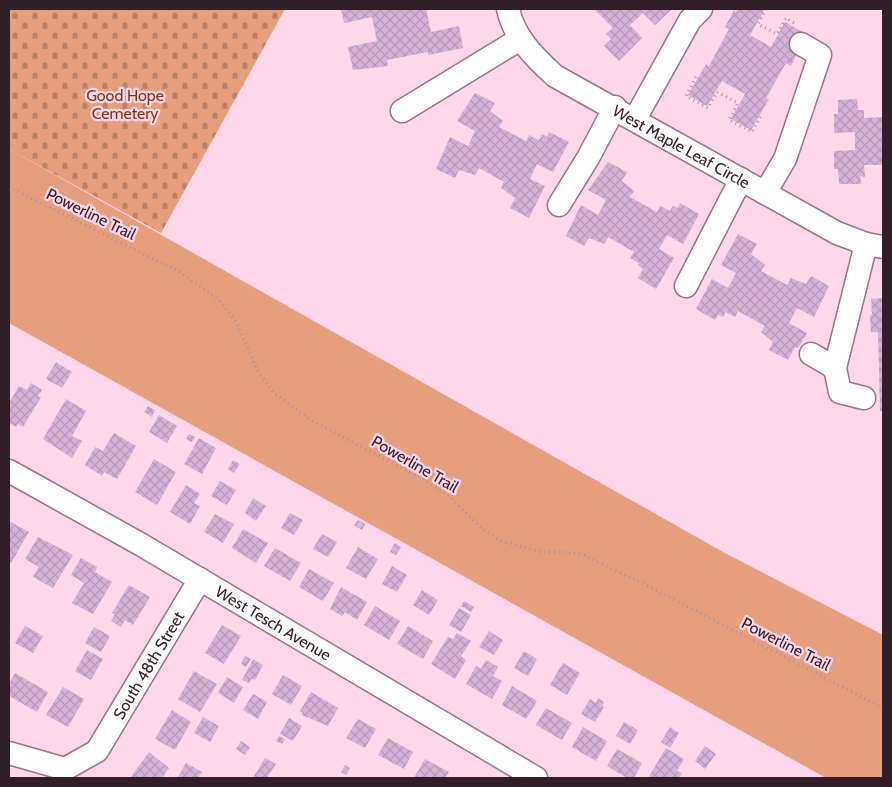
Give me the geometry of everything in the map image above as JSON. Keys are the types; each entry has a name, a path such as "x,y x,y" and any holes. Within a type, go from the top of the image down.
{"street":[{"name":"West Maple Leaf Circle","path":"508,9 520,39 535,58 556,76 837,233 874,245"},
{"path":"635,119 690,20 701,9"},
{"path":"402,111 520,39"},
{"path":"765,194 785,159 820,54 801,44"},
{"path":"558,205 588,158 614,107"},
{"path":"686,286 741,180"},
{"path":"864,398 840,392 834,368 874,245"},
{"path":"811,354 834,368"},
{"name":"West Tesch Avenue","path":"9,471 200,579 536,778"},
{"name":"South 48th Street","path":"9,752 65,769 97,750 200,579"}],"path":[{"path":"766,9 758,24 777,34 786,18 809,31 801,44"},
{"path":"696,77 686,96 708,108 717,92 738,103 729,120 752,132 762,116"},
{"name":"Powerline Trail","path":"9,187 180,272 200,284 219,300 235,320 259,373 274,394 309,419 428,482 449,496 480,527 501,541 541,552 565,552 583,555 642,583 883,708"}],"green space":[{"name":"Good Hope Cemetery","path":"9,9 285,9 161,233 9,149"},
{"path":"9,149 723,552 883,635 883,778 826,778 9,323"}],"building":[{"path":"341,9 426,9 431,32 459,26 463,48 428,55 428,52 387,60 388,66 353,70 348,47 377,41 372,17 344,23"},
{"path":"594,9 672,9 655,25 643,13 630,25 642,38 619,61 604,46 611,39 606,34 613,28"},
{"path":"738,9 765,9 750,35 771,47 785,22 806,34 791,66 786,63 766,98 769,99 751,130 731,119 745,94 722,81 707,106 688,95 706,64 709,66 729,29 725,27 734,10 736,12"},
{"path":"475,93 495,103 490,111 503,121 499,127 526,141 529,135 539,140 542,134 547,137 549,132 569,142 553,172 537,164 530,179 545,186 529,218 510,208 515,198 501,188 504,182 479,168 475,175 459,170 455,178 436,169 450,137 468,146 475,131 457,121"},
{"path":"857,99 858,110 864,110 864,118 883,117 883,165 864,165 865,177 860,176 861,184 839,184 838,169 834,169 834,151 855,150 855,132 834,133 834,114 838,114 838,100"},
{"path":"608,162 627,172 622,181 634,191 630,197 657,212 660,206 670,211 673,206 678,208 680,203 699,214 683,244 667,235 659,249 674,258 656,289 638,278 643,269 638,265 639,263 630,258 634,252 608,237 605,244 589,238 584,246 566,236 581,205 598,215 606,200 588,190"},
{"path":"738,234 757,244 751,254 765,265 761,271 787,285 791,278 806,284 811,276 829,286 814,317 797,308 789,323 807,333 798,348 795,347 788,360 769,350 773,342 761,332 765,326 738,311 735,317 726,312 723,317 718,315 715,320 696,309 712,279 728,288 736,273 721,265"},
{"path":"883,298 883,411 880,411 878,332 871,332 870,315 872,315 871,299"},
{"path":"56,362 72,372 62,388 46,379"},
{"path":"31,383 42,390 38,396 41,397 23,427 18,424 16,427 9,423 9,403 19,386 27,390"},
{"path":"66,399 86,411 72,436 82,441 72,458 43,439"},
{"path":"148,406 155,410 152,417 144,412"},
{"path":"159,415 177,426 167,443 149,432"},
{"path":"114,433 136,446 117,479 104,472 102,476 85,465 95,447 103,451"},
{"path":"189,434 195,437 192,442 186,439"},
{"path":"199,438 216,448 202,474 184,464"},
{"path":"154,459 176,472 157,505 135,492"},
{"path":"233,460 240,464 234,473 228,469"},
{"path":"220,481 236,490 227,505 211,496"},
{"path":"186,485 200,494 194,503 200,506 190,524 170,512"},
{"path":"253,498 266,506 256,521 245,513"},
{"path":"290,513 303,520 294,535 281,528"},
{"path":"215,514 234,524 223,543 204,532"},
{"path":"358,520 365,524 362,530 354,525"},
{"path":"9,521 29,532 11,563 9,562"},
{"path":"243,529 268,543 256,563 232,548"},
{"path":"322,534 337,542 328,557 313,549"},
{"path":"38,537 73,555 53,588 33,577 39,567 25,559"},
{"path":"395,543 401,547 396,555 390,552"},
{"path":"358,547 378,559 366,579 346,568"},
{"path":"275,548 301,563 290,581 264,566"},
{"path":"81,558 97,567 95,572 112,582 93,614 72,603 84,583 71,575"},
{"path":"392,566 407,575 397,592 382,584"},
{"path":"309,569 334,583 323,601 299,587"},
{"path":"129,585 150,597 133,625 125,620 121,627 111,621 115,614 112,613"},
{"path":"341,587 367,602 357,620 345,612 342,616 330,609"},
{"path":"422,590 438,600 429,615 413,605"},
{"path":"464,601 474,607 471,612 461,606"},
{"path":"375,606 400,621 389,640 364,625"},
{"path":"459,608 471,615 461,632 449,625"},
{"path":"222,625 241,636 224,664 205,653"},
{"path":"25,626 43,636 33,653 15,643"},
{"path":"408,626 433,641 423,659 397,644"},
{"path":"94,627 110,636 101,652 85,643"},
{"path":"489,631 503,640 494,655 479,647"},
{"path":"457,633 471,641 461,656 466,660 455,679 431,664 448,637 453,639"},
{"path":"87,650 103,659 91,680 75,671"},
{"path":"524,651 537,659 528,676 514,668"},
{"path":"245,656 251,659 246,667 241,664"},
{"path":"253,659 263,665 255,680 251,679 249,683 242,680"},
{"path":"486,660 498,667 493,676 502,681 492,699 466,684 476,666 481,669"},
{"path":"563,663 580,673 567,695 550,685"},
{"path":"194,671 217,684 200,712 178,699"},
{"path":"15,673 48,692 37,712 9,696 9,684"},
{"path":"283,675 302,686 291,705 272,694"},
{"path":"227,677 243,687 234,703 218,693"},
{"path":"512,686 537,701 526,719 502,705"},
{"path":"63,687 84,699 68,727 46,715"},
{"path":"311,692 338,708 328,726 302,715 303,713 300,711"},
{"path":"253,694 267,702 258,719 243,710"},
{"path":"598,698 604,702 602,706 604,707 595,722 581,714 590,699 596,703"},
{"path":"546,708 572,723 562,740 536,725"},
{"path":"172,710 191,722 175,750 155,739"},
{"path":"203,717 219,726 210,742 194,733"},
{"path":"289,718 302,726 293,741 280,734"},
{"path":"358,719 376,729 365,748 346,738"},
{"path":"624,722 638,730 630,744 616,736"},
{"path":"583,727 607,741 596,761 572,747"},
{"path":"670,727 679,733 670,748 661,742"},
{"path":"279,736 285,739 282,744 276,741"},
{"path":"388,738 413,752 404,769 378,755"},
{"path":"241,741 250,747 245,755 236,749"},
{"path":"705,746 716,754 705,769 695,761"},
{"path":"666,748 684,759 677,771 682,773 679,778 648,778"},
{"path":"617,749 642,763 634,778 627,778 607,766"},
{"path":"149,752 169,768 162,778 130,778"},
{"path":"265,758 276,764 267,778 253,778"},
{"path":"425,759 449,772 445,778 414,778"},
{"path":"186,763 202,772 198,778 177,778"},
{"path":"345,765 350,768 346,775 341,772"}]}
